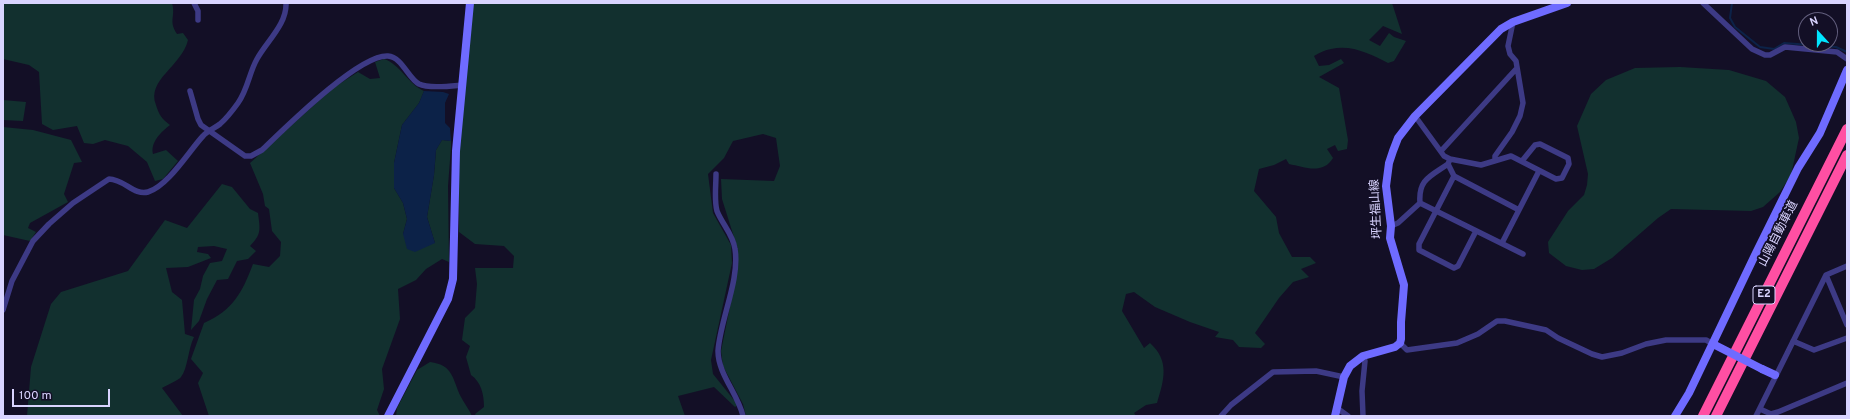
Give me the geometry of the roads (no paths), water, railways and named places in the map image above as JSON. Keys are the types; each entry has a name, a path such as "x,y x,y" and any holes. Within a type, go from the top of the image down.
{"highway":[{"name":"山陽自動車道","path":"1703,416 1847,129"},
{"name":"山陽自動車道","path":"1716,416 1847,155"}],"street":[{"path":"194,3 198,11 198,20"},
{"path":"3,310 12,281 33,241 49,224 73,203 109,179 121,181 136,191 142,193 149,192 171,175 204,134 220,124 238,104 245,92 257,59 284,18 286,3"},
{"path":"388,416 448,299 453,279 456,151 470,3"},
{"name":"坪生福山線","path":"1400,343 1404,285 1390,238 1391,226 1386,186 1389,163 1398,138 1415,116 1500,29 1513,22 1567,3"},
{"path":"1703,3 1752,49 1765,55 1770,55 1785,47 1837,52 1847,59"},
{"path":"1495,161 1495,156 1512,132 1520,116 1523,103 1518,68 1508,46 1513,22"},
{"path":"190,91 198,120 201,125 245,156 251,156 262,150 342,78 381,57 389,56 396,60 418,84 425,86 462,85"},
{"path":"1441,151 1518,68"},
{"path":"1675,416 1689,393 1798,168 1820,133 1847,70"},
{"path":"1415,116 1449,161 1454,176 1519,210"},
{"path":"1420,203 1419,193 1422,182 1449,161 1481,165 1511,156 1556,179 1562,178 1569,164 1568,158 1540,144 1535,145 1522,161"},
{"path":"1502,243 1539,171"},
{"path":"716,174 715,189 717,210 732,238 735,250 735,267 718,351 720,366 740,405 743,416"},
{"path":"1454,176 1418,244 1420,250 1454,268 1458,266 1476,231"},
{"path":"1391,226 1398,223 1420,203"},
{"path":"1420,203 1523,254"},
{"path":"1756,416 1775,375 1826,275 1847,266"},
{"path":"1826,275 1847,325"},
{"path":"1335,416 1344,377 1350,366 1363,356 1389,349 1400,343 1407,350 1457,343 1478,334 1497,322 1505,321 1546,330 1558,338 1592,354 1602,357 1622,353 1646,344 1666,340 1706,340 1775,375"},
{"path":"1793,341 1814,350 1847,338"},
{"path":"1363,356 1365,361 1362,391 1363,416"},
{"path":"1221,416 1231,405 1273,372 1316,371 1344,377"},
{"path":"1760,409 1771,414 1778,412 1847,383"},
{"path":"1337,408 1348,416"}],"water":[{"path":"424,91 443,92 449,94 445,103 445,123 450,128 451,141 442,140 436,150 434,175 427,217 435,243 415,252 407,249 403,234 407,219 403,203 394,188 394,163 402,125 419,103"}],"waterway":[{"path":"1732,3 1730,18 1735,27 1760,47 1774,49 1784,43 1836,47 1847,52"}]}
